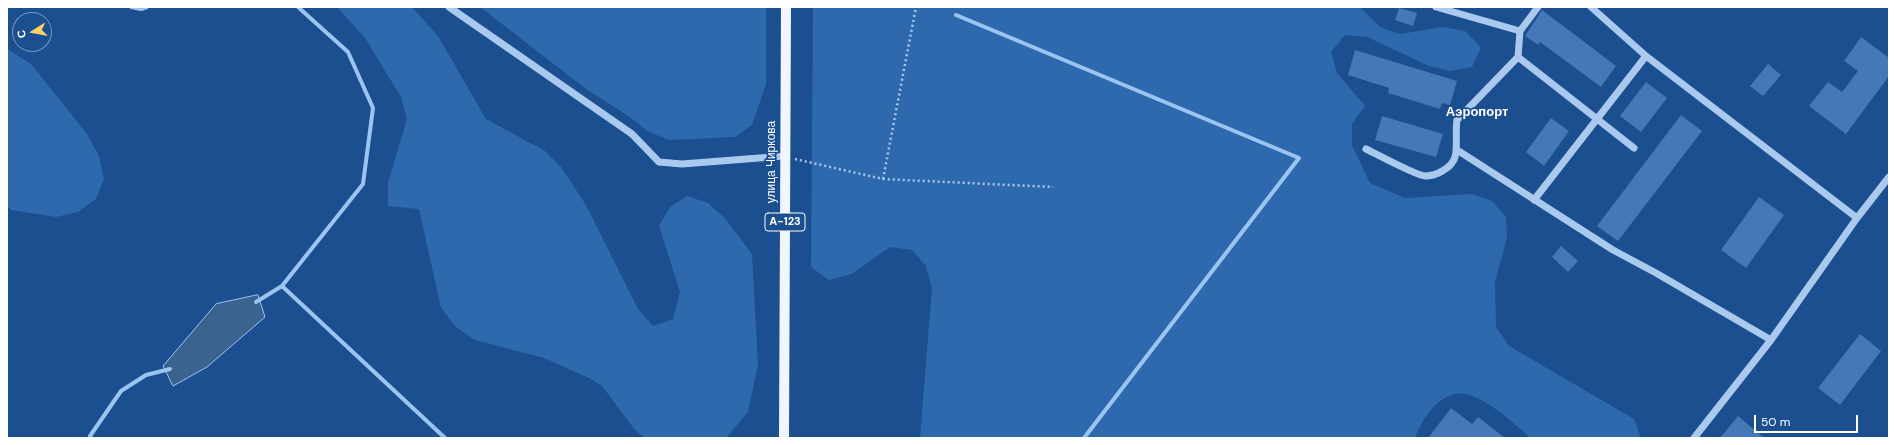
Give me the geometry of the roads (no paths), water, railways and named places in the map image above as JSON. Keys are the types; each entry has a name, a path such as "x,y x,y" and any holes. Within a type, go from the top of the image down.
{"main road":[{"name":"улица Чиркова","path":"784,438 786,7"}],"street":[{"path":"449,7 632,134 660,162 682,164 785,156"},
{"path":"1436,7 1520,31"},
{"path":"1366,149 1424,176 1437,174 1445,170 1455,159 1457,150 1455,134 1457,120 1518,57 1520,31 1538,7"},
{"path":"1595,8 1646,56 1857,218"},
{"path":"1534,200 1598,120 1646,56"},
{"path":"1518,57 1634,148"},
{"path":"1457,150 1613,250 1656,273 1770,340"},
{"path":"1694,438 1770,340 1857,218 1889,177"}],"waterway":[{"path":"131,7 141,9 147,7"},
{"path":"282,286 363,184 373,108 348,52 298,7"},
{"path":"956,15 1299,158 1084,438"},
{"path":"256,302 282,286 445,438"},
{"path":"91,438 90,436 121,391 146,375 170,369"}],"district":[{"name":"Аэропорт","path":"1477,113"}]}
